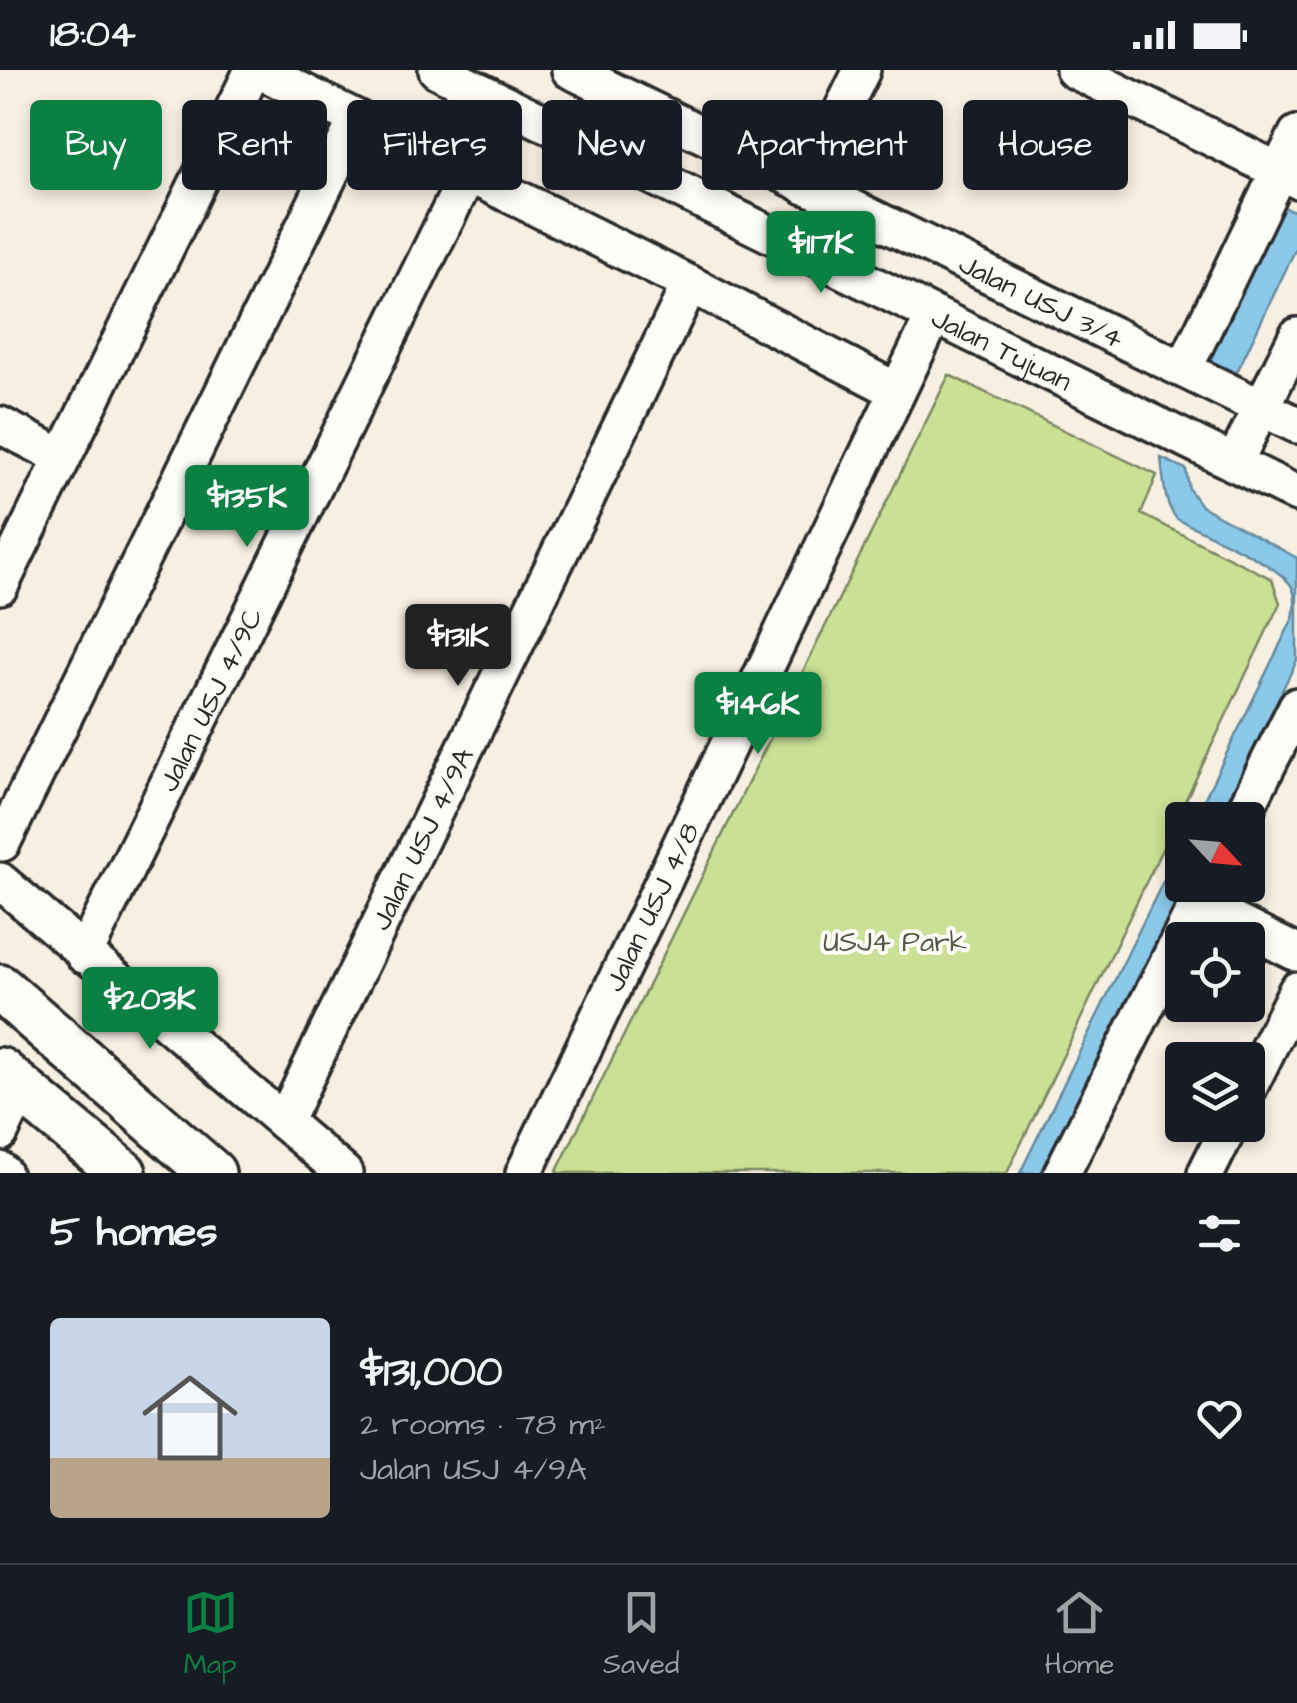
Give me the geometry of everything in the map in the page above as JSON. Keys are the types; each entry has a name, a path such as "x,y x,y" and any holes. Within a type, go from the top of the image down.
{"main road":[{"path":"0,988 212,1173"},
{"path":"10,1079 123,1173"}],"street":[{"path":"2,575 256,70 347,114"},
{"name":"Jalan Tujuan","path":"437,70 1297,494"},
{"name":"Jalan USJ 3/4","path":"570,70 702,135"},
{"path":"847,100 862,70"},
{"path":"1085,72 1288,175"},
{"path":"1184,369 1288,175 1297,134"},
{"path":"2,843 347,139"},
{"name":"Jalan USJ 4/9C","path":"84,954 460,190"},
{"path":"500,190 897,391"},
{"name":"Jalan USJ 3/4","path":"813,190 1297,424"},
{"name":"Jalan USJ 4/9A","path":"284,1122 690,284"},
{"name":"Jalan USJ 4/8","path":"524,1173 934,315"},
{"path":"1234,463 1297,336"},
{"path":"0,425 62,457"},
{"path":"1249,802 1297,706"},
{"path":"0,881 344,1173"},
{"path":"1062,1173 1199,902"},
{"path":"1214,902 1297,953"},
{"path":"1265,1055 1297,990"},
{"path":"0,1132 10,1079"},
{"path":"1206,1173 1222,1142"}],"green space":[{"name":"USJ4 Park","path":"949,375 1157,475 1141,514 1272,579 1280,603 1185,802 1165,802 1165,843 1007,1173 556,1173"}],"water":[{"path":"1283,207 1297,212 1297,246 1237,372 1231,374 1209,364 1208,358"},
{"path":"1161,458 1186,469 1189,489 1201,506 1297,558 1297,660 1228,802 1203,802 1293,618 1295,595 1285,578 1273,569 1177,519 1167,498"},
{"path":"1165,878 1165,902 1179,902 1169,922 1165,922 1165,930 1045,1173 1020,1173"}]}
